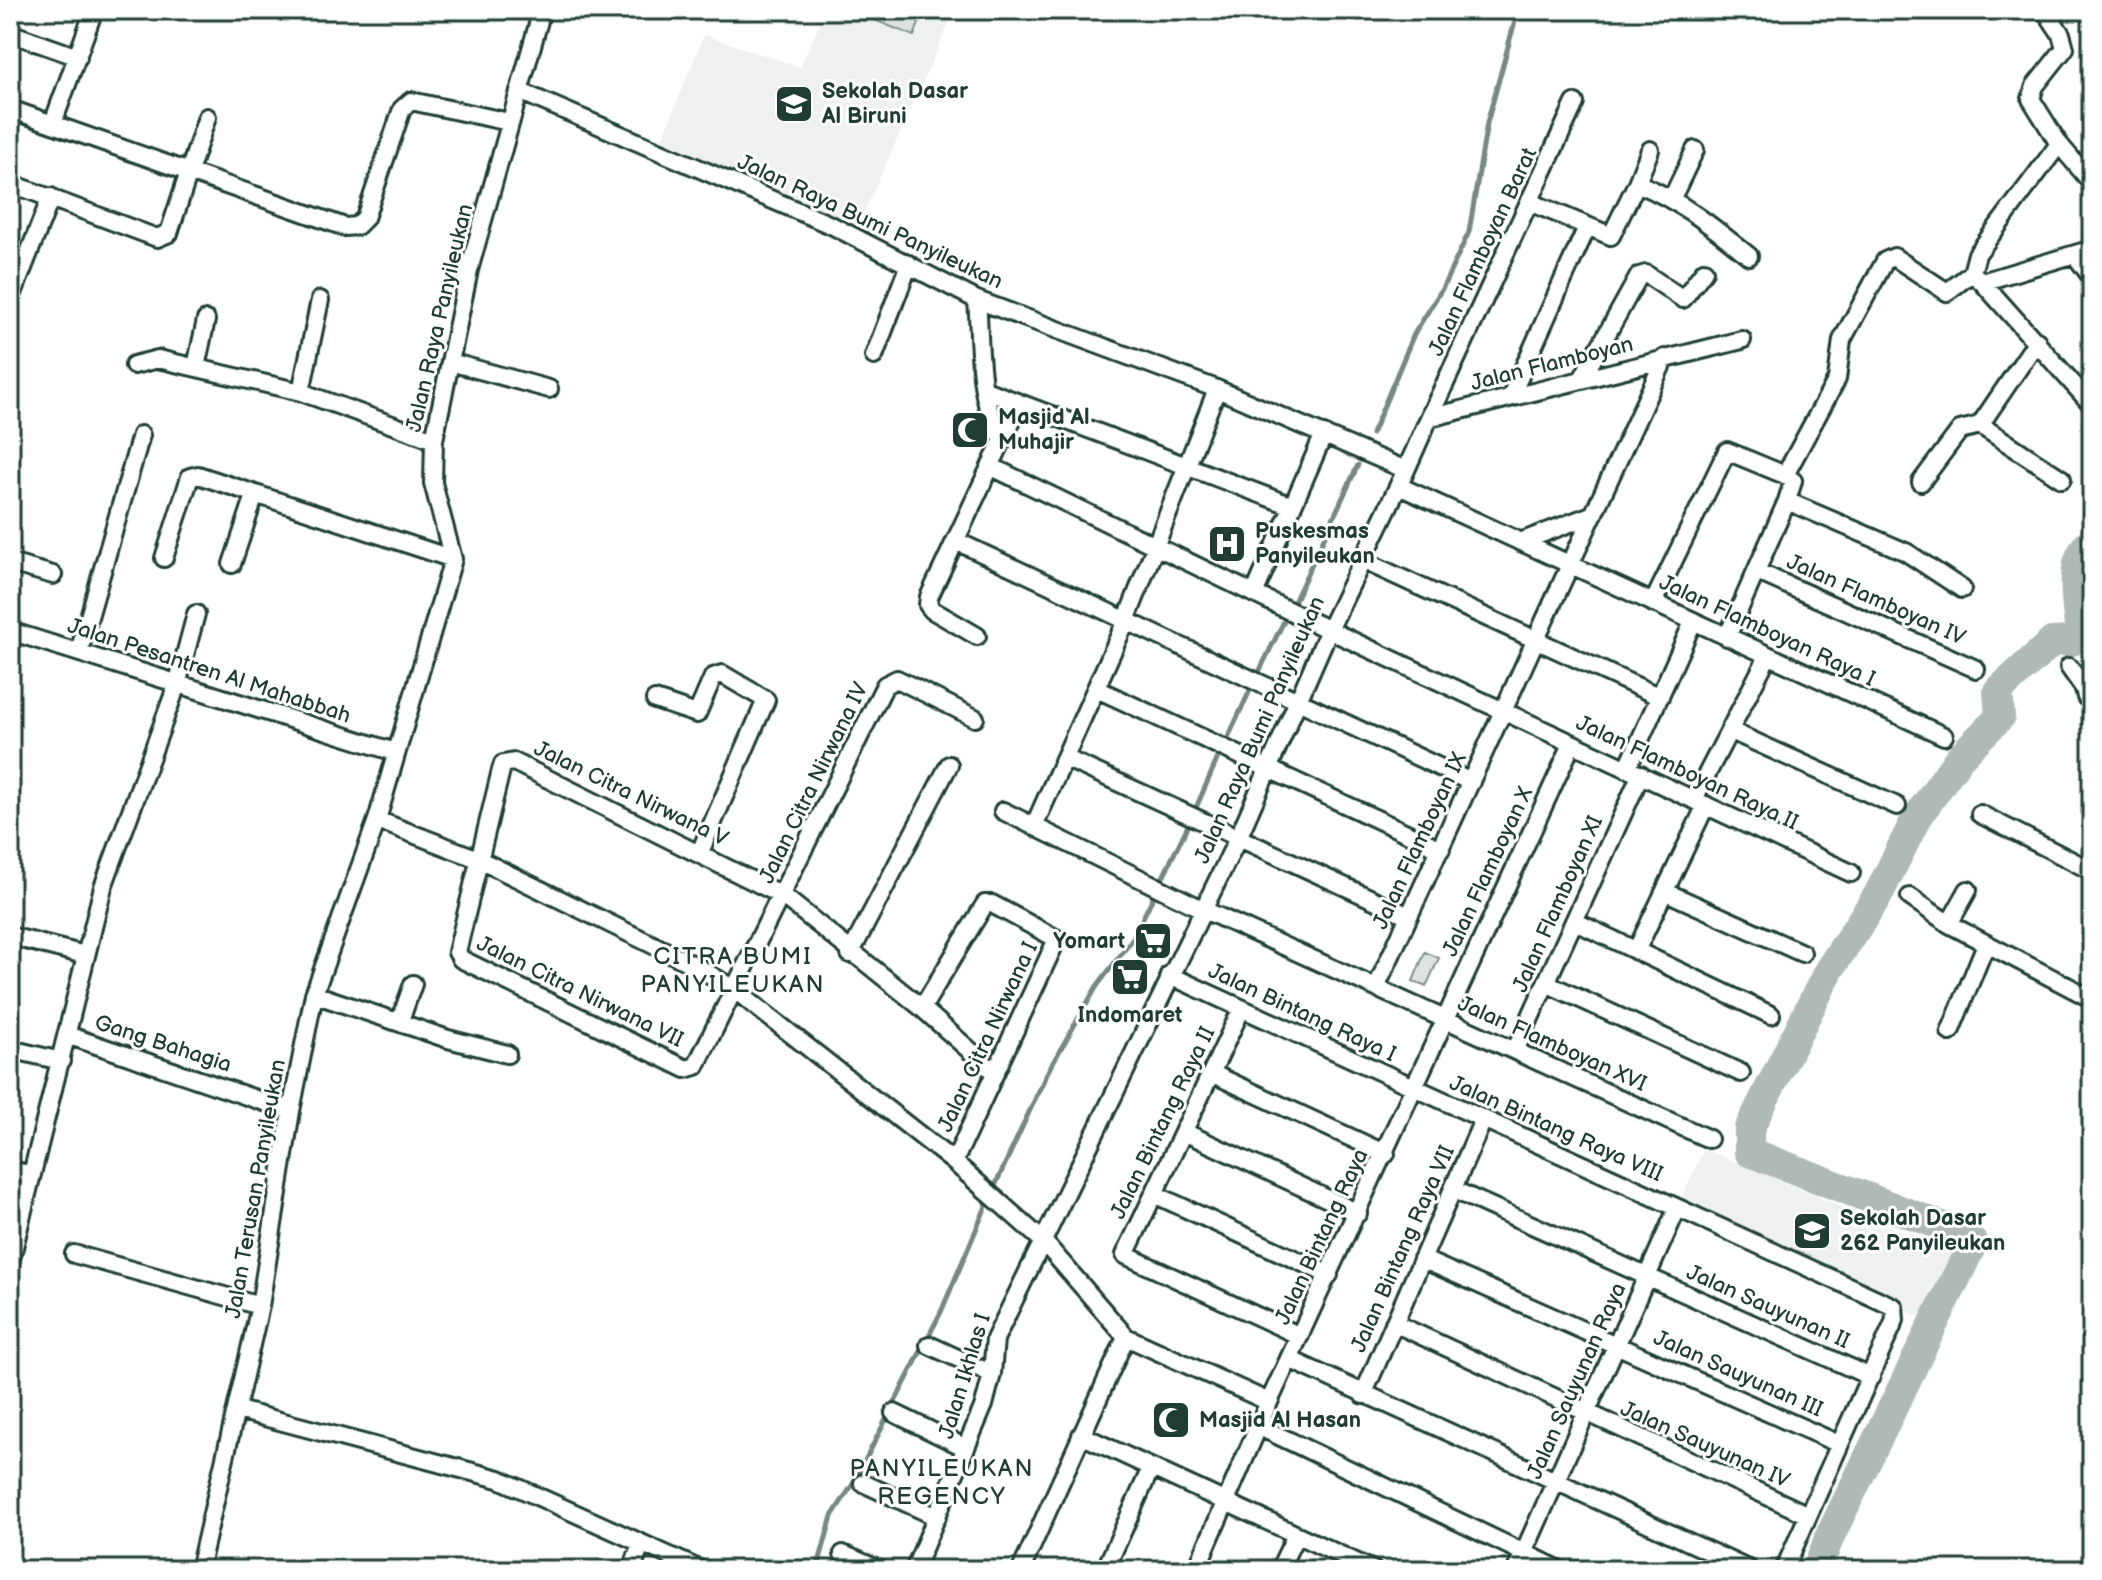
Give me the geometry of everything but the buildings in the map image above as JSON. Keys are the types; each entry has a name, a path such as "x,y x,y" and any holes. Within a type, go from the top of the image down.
{"street":[{"path":"53,123 94,10"},
{"name":"Jalan Raya Panyileukan","path":"453,559 433,483 434,440 469,270 542,10"},
{"path":"2045,10 2061,34 2065,48 2035,86 2031,99 2059,144 2092,183"},
{"path":"10,33 78,57"},
{"name":"Jalan Raya Bumi Panyileukan","path":"519,91 753,190 977,300 1217,389 1324,434 1402,478 1329,630 1238,838 1169,975 1043,1241"},
{"path":"10,109 190,175 345,227 357,226 365,218 406,105 411,101 509,122"},
{"name":"Jalan Flamboyan Barat","path":"1429,418 1575,103"},
{"path":"10,183 157,238 169,233 207,117"},
{"path":"2059,144 1977,254 1977,278 2092,405"},
{"path":"1530,202 1611,236 1615,233 1650,150"},
{"path":"1672,198 1695,150"},
{"path":"1637,183 1672,198 1703,217 1749,256"},
{"path":"10,301 51,197"},
{"path":"1511,396 1587,227"},
{"path":"1785,475 1837,379 1840,344 1885,261 1894,257 1947,292 1977,278 2092,249"},
{"path":"2075,255 2092,278"},
{"path":"874,356 909,264"},
{"path":"1583,377 1636,278 1646,274 1683,299 1704,271"},
{"path":"301,392 320,300"},
{"path":"977,300 985,390 993,425 1004,440"},
{"path":"196,367 206,320"},
{"name":"Jalan Flamboyan","path":"1429,418 1583,377 1742,340"},
{"path":"1921,482 1960,430 1980,425 2037,341"},
{"name":"Jalan Flamboyan IX","path":"1376,988 1665,358"},
{"path":"134,365 158,359 301,392 434,440"},
{"path":"450,362 549,389"},
{"path":"1034,826 1126,621 1217,389"},
{"path":"985,390 1292,506"},
{"path":"977,636 928,605 1019,405"},
{"path":"1402,478 1429,418"},
{"path":"1980,425 2062,479"},
{"path":"1254,594 1324,434"},
{"path":"79,652 141,435"},
{"path":"1653,603 1727,451 1785,475 1793,481 1787,501 1727,637"},
{"name":"Jalan Flamboyan Raya II","path":"992,467 1329,630 1851,873"},
{"path":"164,558 190,477 198,475 453,559 377,820 478,859 698,967 735,990 954,1162 1043,1241 1126,1337 1269,1402 1196,1570"},
{"name":"Jalan Flamboyan Raya I","path":"1402,478 1570,566 1944,736"},
{"path":"232,564 255,495"},
{"path":"1787,501 1906,552 1962,589"},
{"path":"1520,542 1594,514"},
{"path":"956,541 1471,782"},
{"path":"1362,560 1660,697"},
{"path":"10,563 53,575"},
{"name":"Jalan Flamboyan IV","path":"1758,572 1976,669"},
{"path":"10,1260 103,887 177,685 196,614"},
{"name":"Jalan Flamboyan XI","path":"1515,1051 1574,921 1634,772 1660,697 1693,622"},
{"name":"Jalan Pesantren Al Mahabbah","path":"10,631 395,752"},
{"path":"1636,951 1666,892 1700,802 1768,656"},
{"path":"2069,667 2084,688 2086,697 2092,700"},
{"path":"655,700 697,714 713,677 722,674 765,699 700,852"},
{"name":"Jalan Citra Nirwana IV","path":"735,990 885,685 897,679 975,718"},
{"path":"1097,689 1441,849"},
{"path":"1731,731 1897,806"},
{"name":"Jalan Flamboyan X","path":"1416,1090 1445,1019 1572,744"},
{"path":"1065,758 1409,916"},
{"name":"Jalan Citra Nirwana V","path":"478,859 501,770 507,761 700,852 783,896 850,954 922,1008 993,1071"},
{"path":"850,954 949,765"},
{"name":"Jalan Flamboyan XVI","path":"1003,811 1202,909 1709,1139"},
{"path":"1980,814 2092,871"},
{"name":"Jalan Terusan Panyileukan","path":"199,1570 260,1306 291,1111 314,994 377,820"},
{"name":"Jalan Citra Nirwana VII","path":"478,859 457,952 461,959 686,1069 696,1066 735,990"},
{"path":"1949,924 1968,890"},
{"path":"1666,892 1802,953"},
{"path":"1910,897 1949,924 2092,999"},
{"name":"Jalan Citra Nirwana I","path":"922,1008 985,904 992,904 1057,939 993,1071 954,1162"},
{"path":"1574,921 1771,1015"},
{"path":"10,936 85,955"},
{"path":"1950,1032 1986,944"},
{"name":"Jalan Bintang Raya I","path":"1169,975 1416,1090"},
{"path":"1546,983 1741,1073"},
{"path":"400,1021 413,984"},
{"path":"314,994 507,1054"},
{"name":"Jalan Bintang Raya II","path":"1241,1010 1125,1255 1300,1336"},
{"name":"Gang Bahagia","path":"67,1035 291,1111"},
{"path":"10,1049 61,1061"},
{"path":"1211,1073 1386,1154"},
{"name":"Jalan Bintang Raya VIII","path":"1416,1090 1894,1307 1895,1320 1871,1377"},
{"name":"Jalan Bintang Raya","path":"1269,1402 1416,1090"},
{"name":"Jalan Bintang Raya VII","path":"1363,1395 1483,1120"},
{"path":"1184,1132 1358,1213"},
{"path":"10,1170 29,1174"},
{"name":"Jalan Sauyunan II","path":"1454,1190 1871,1377"},
{"path":"1154,1194 1329,1275"},
{"name":"Jalan Sauyunan Raya","path":"1516,1570 1677,1209"},
{"name":"Jalan Ikhlas I","path":"914,1570 966,1448 992,1374 995,1339 1043,1241"},
{"path":"74,1254 260,1306"},
{"name":"Jalan Sauyunan III","path":"1422,1259 1839,1444"},
{"name":"Jalan Sauyunan IV","path":"1394,1323 1808,1515"},
{"path":"1021,1570 1126,1337"},
{"path":"929,1345 992,1374"},
{"path":"1289,1359 1750,1570"},
{"path":"1784,1570 1871,1377"},
{"path":"238,1410 499,1479 701,1570"},
{"path":"894,1413 966,1448"},
{"path":"1260,1427 1560,1570"},
{"path":"1081,1435 1296,1535 1355,1566 1373,1570"},
{"path":"1105,1570 1151,1468"},
{"path":"863,1483 937,1517"},
{"path":"1279,1570 1296,1535"},
{"path":"632,1570 641,1544"},
{"path":"843,1554 880,1570"}],"shaded area":[{"name":"Sekolah Dasar Al Biruni","path":"826,10 955,10 858,226 661,142 704,35 800,67"},
{"path":"850,10 924,10 914,36"},
{"path":"1425,952 1439,958 1426,987 1413,981"},
{"name":"Sekolah Dasar 262 Panyileukan","path":"1704,1149 1951,1253 1923,1318 1677,1209"}],"waterway":[{"path":"1372,434 1414,334 1442,289 1469,232 1487,123 1518,10"},
{"path":"1293,604 1358,465"},
{"path":"1817,1570 1830,1536 1973,1243 1957,1232 1749,1152 1749,1129 1829,970 1878,895 1916,819 1959,758 2000,717 1998,691 2052,642 2072,641 2080,634 2076,572 2084,549 2092,540"},
{"path":"1257,676 1286,617"},
{"path":"1226,742 1252,686"},
{"path":"1195,810 1220,753"},
{"path":"1162,879 1190,821"},
{"path":"995,1186 1048,1071 1097,986 1132,940 1154,895"},
{"path":"817,1570 832,1516 853,1484 941,1312 987,1204"}],"place":[{"name":"Sekolah Dasar Al Biruni","path":"794,104"},
{"name":"Masjid Al Muhajir","path":"970,430"},
{"name":"Puskesmas Panyileukan","path":"1227,544"},
{"name":"Yomart","path":"1153,941"},
{"name":"Indomaret","path":"1130,977"},
{"name":"Sekolah Dasar 262 Panyileukan","path":"1812,1231"},
{"name":"Masjid Al Hasan","path":"1171,1420"}],"district":[{"name":"CITRA BUMI PANYILEUKAN","path":"733,970"},
{"name":"PANYILEUKAN REGENCY","path":"942,1482"}]}
